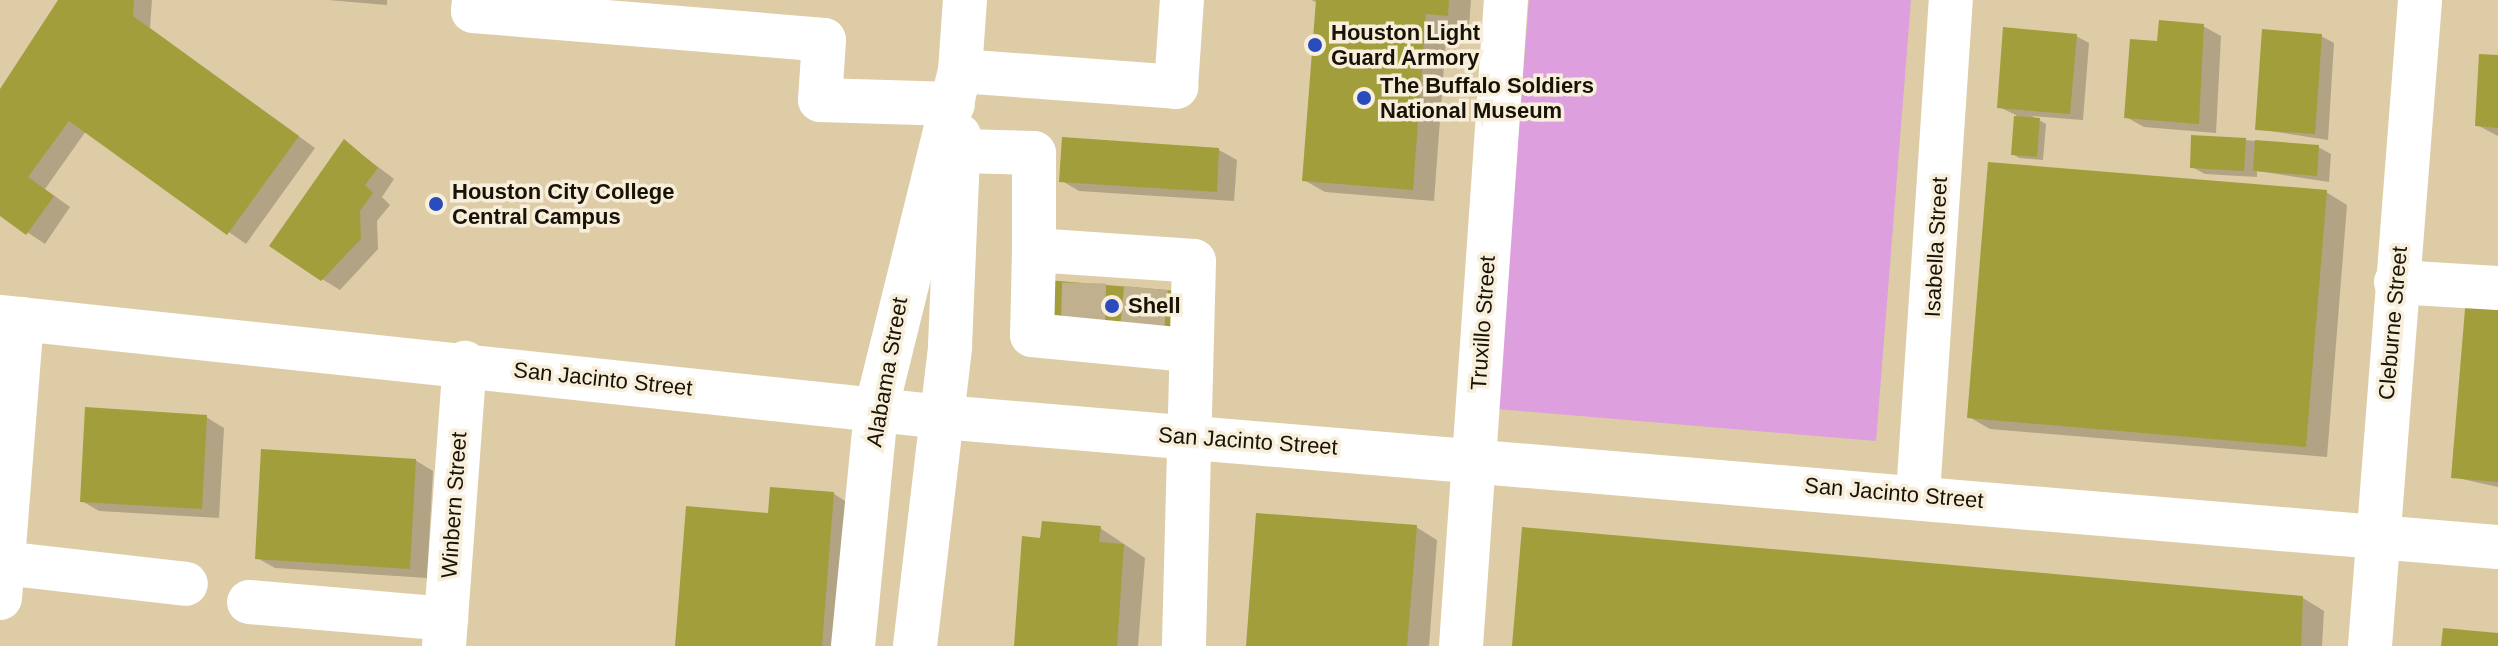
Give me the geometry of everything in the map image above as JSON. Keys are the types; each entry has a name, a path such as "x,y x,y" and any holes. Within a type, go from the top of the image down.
{"street":[{"path":"474,0 473,11 824,40 820,100 956,87 1176,87 1182,0"},
{"name":"Alabama Street","path":"853,646 876,410 956,87 965,0"},
{"name":"Truxillo Street","path":"1461,646 1506,0"},
{"name":"Isabella Street","path":"1918,494 1951,0"},
{"name":"Cleburne Street","path":"2370,646 2420,0"},
{"name":"Alabama Street","path":"915,646 942,417 962,151 956,87"},
{"path":"962,151 1034,153 1032,335 1083,300 1144,305 1188,350"},
{"path":"1034,250 1083,300 1144,305 1194,261 1188,350 1192,436 1184,646"},
{"path":"2396,282 2498,288"},
{"path":"11,318 2,580 186,584"},
{"name":"San Jacinto Street","path":"11,318 465,363 942,417 1918,494 2498,547"},
{"name":"Winbern Street","path":"445,633 465,363"},
{"path":"249,602 445,633"}],"shaded area":[{"path":"1529,0 1911,0 1876,441 1497,409"}],"building":[{"path":"58,0 134,0 133,16 299,136 227,235 69,121 28,177 54,196 26,235 0,216 0,89"},
{"name":"The Buffalo Soldiers National Museum","path":"1316,0 1449,0 1448,16 1426,14 1413,190 1302,181"},
{"path":"2159,20 2204,24 2199,124 2124,118 2130,39 2157,41"},
{"path":"2003,27 2077,34 2070,114 1997,108"},
{"path":"2262,29 2322,34 2315,134 2255,130"},
{"path":"2479,54 2498,55 2498,128 2475,126"},
{"path":"2014,116 2040,118 2037,157 2011,155"},
{"path":"2191,135 2246,138 2244,171 2190,168"},
{"path":"1062,137 1219,148 1217,192 1059,182"},
{"path":"344,139 378,168 365,185 373,193 360,211 361,239 321,281 269,246"},
{"path":"2255,140 2319,145 2317,176 2253,171"},
{"path":"1988,162 2327,190 2306,447 1967,418"},
{"name":"Shell","path":"1047,280 1179,291 1176,333 1044,322"},
{"path":"2466,297 2498,300 2498,482 2451,478"},
{"path":"85,407 207,415 202,509 80,502"},
{"path":"261,449 416,459 410,569 255,559"},
{"path":"770,487 834,492 822,646 675,646 686,506 768,513"},
{"path":"1256,513 1417,525 1407,646 1246,646"},
{"path":"1042,521 1101,526 1099,542 1124,544 1117,646 1014,646 1022,536 1040,538"},
{"path":"1522,527 2303,596 2301,646 1512,646"},
{"path":"2443,628 2498,633 2498,646 2441,646"}],"tunnel":[{"path":"1083,325 1084,283"},
{"path":"1142,330 1146,288"}],"place":[{"name":"Houston Light Guard Armory","path":"1315,45"},
{"name":"The Buffalo Soldiers National Museum","path":"1364,98"},
{"name":"Houston City College Central Campus","path":"436,204"},
{"name":"Shell","path":"1112,306"}]}
